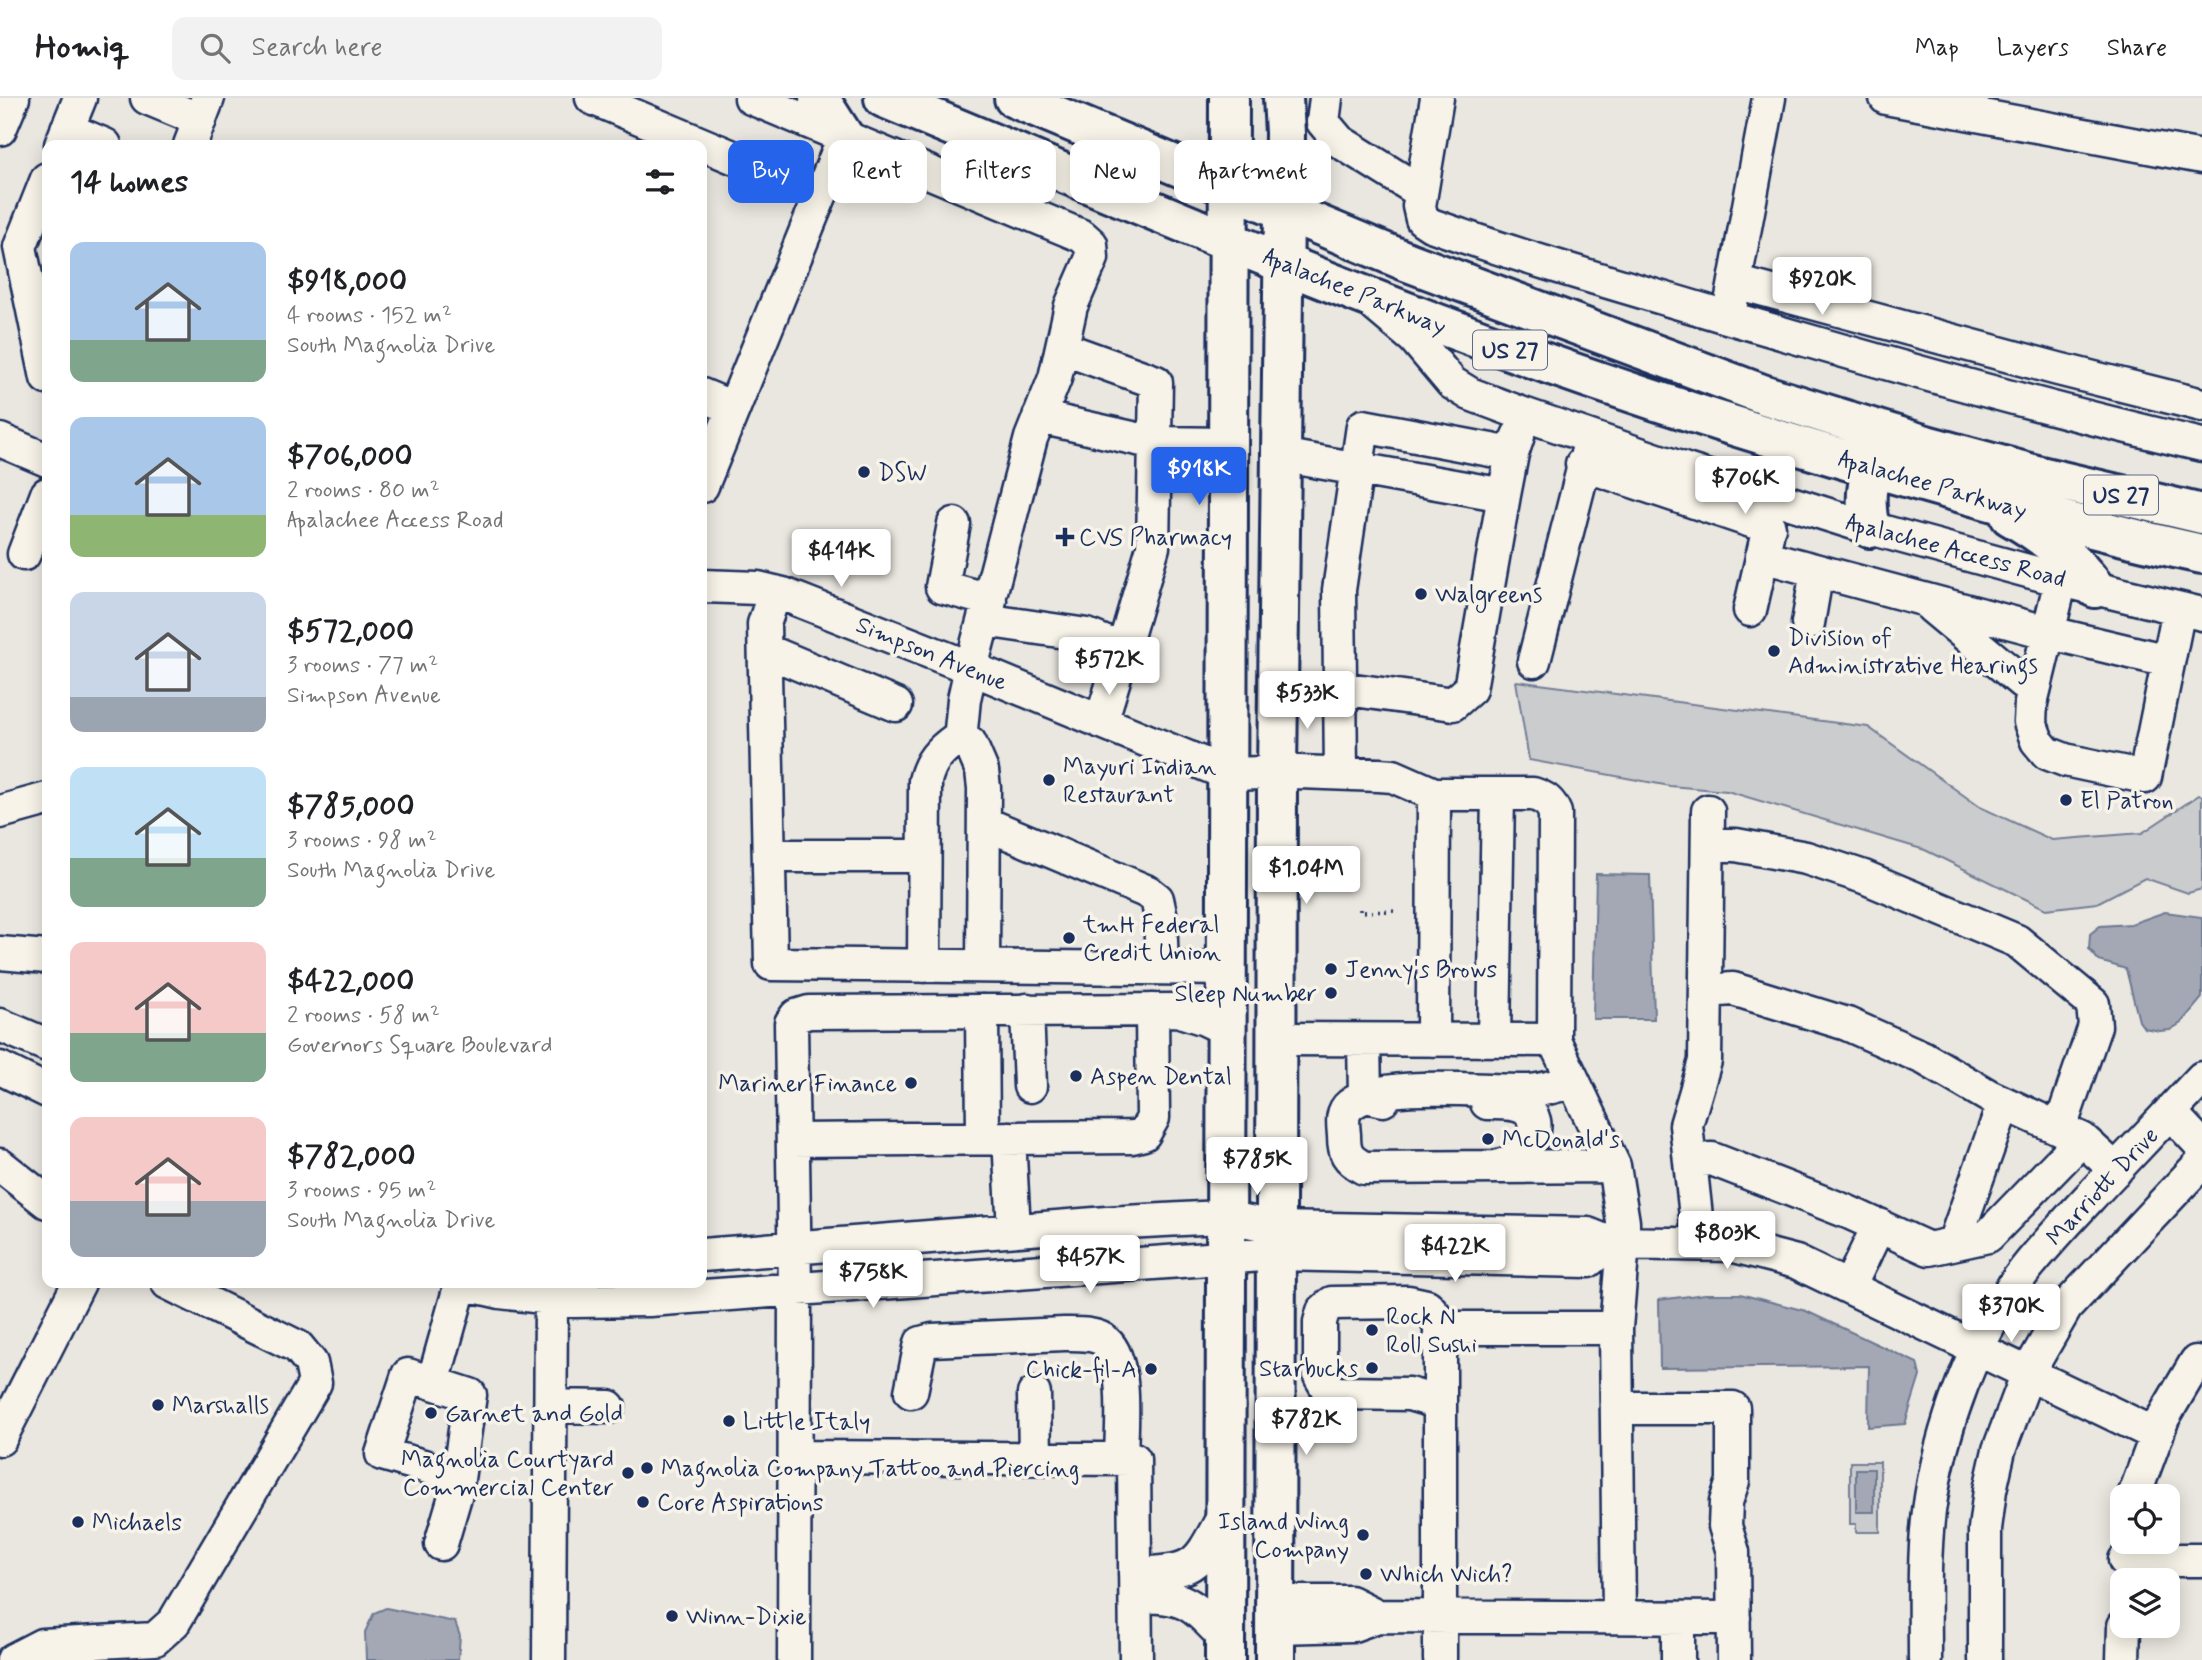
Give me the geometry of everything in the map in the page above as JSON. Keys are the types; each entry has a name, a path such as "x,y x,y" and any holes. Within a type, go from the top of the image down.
{"main road":[{"path":"819,98 844,137"},
{"name":"Apalachee Parkway","path":"884,98 1348,289 1471,336 1674,407 1964,494 2202,554"},
{"name":"Apalachee Parkway","path":"1014,98 1068,110 1174,161"},
{"path":"1229,98 1229,140"},
{"path":"1276,1630 1277,772 1283,98"},
{"path":"1225,1649 1228,203"},
{"name":"Apalachee Parkway","path":"1266,203 1408,262 1820,414 2040,476 2202,514"},
{"path":"1871,528 1867,495 1873,468 1879,458 1891,451 1926,445"},
{"path":"1964,494 1999,510 2040,535 2079,567 2078,584"}],"street":[{"path":"0,129 13,98"},
{"path":"64,137 80,98"},
{"path":"147,98 199,121"},
{"path":"593,98 693,140"},
{"path":"751,98 1088,239 1093,248 1071,306 1051,389 1039,417 971,668 964,698 960,740"},
{"path":"1326,98 1323,122 1339,141 1421,192"},
{"path":"1437,98 1421,192 1420,215 1431,225 1763,328 1982,390 2202,444"},
{"path":"1728,317 1769,98"},
{"path":"1886,98 2202,157"},
{"path":"707,473 844,137"},
{"path":"707,146 821,194"},
{"path":"42,192 20,247 42,353"},
{"path":"1735,282 2202,405"},
{"name":"Apalachee Access Road","path":"1348,289 1381,309 1403,327 1452,383 1469,394 1526,415 1586,451 1769,527 1871,528 2078,584 2191,611"},
{"path":"1763,328 1773,292"},
{"path":"1814,342 1822,305"},
{"path":"1891,364 1901,327"},
{"path":"1934,376 1943,338"},
{"path":"1062,348 1156,382 1153,547 1101,722"},
{"path":"1982,390 1991,351"},
{"path":"2017,399 2026,360"},
{"path":"2066,412 2074,373"},
{"path":"2115,424 2126,387"},
{"path":"707,397 733,408"},
{"path":"1340,688 1453,704 1470,689 1512,454 1526,415"},
{"path":"1039,417 1155,443 1228,444"},
{"path":"1341,772 1339,590 1363,426 1512,454"},
{"path":"0,440 42,458"},
{"path":"1534,661 1586,451"},
{"path":"1280,455 1504,495"},
{"path":"24,554 42,507"},
{"path":"954,524 942,587 987,610 1087,635 1123,650"},
{"path":"1750,610 1769,527 1817,571 2046,632 2168,661"},
{"path":"1808,623 1817,571"},
{"path":"2078,584 2046,632 2033,691 2030,722 2037,741 2047,753 2065,760 2146,777 2168,661 2191,611"},
{"name":"Simpson Avenue","path":"707,586 758,588 775,592 971,668 1228,774 1341,772 1393,776 1434,794"},
{"path":"775,592 764,624 771,964 1228,969"},
{"path":"1923,599 2033,691"},
{"path":"765,650 896,705"},
{"path":"924,966 925,781 929,766 940,750 956,739 970,743 982,771 983,966"},
{"path":"1433,1040 1434,794 1533,794 1545,798 1555,813 1553,1040 1614,1166 1620,1196 1616,1328 1619,1617"},
{"path":"1494,1040 1497,794"},
{"path":"0,812 42,800"},
{"path":"1699,1244 1686,1125 1705,1061 1708,811"},
{"path":"984,823 1148,892 1157,899 1162,968"},
{"path":"1690,1161 1712,1159 1879,1225 1929,1248 1988,1236 2071,1134 2095,1026 2093,1004 2017,941 1864,877 1806,858 1736,845 1708,845"},
{"path":"769,856 925,856"},
{"path":"0,953 42,957"},
{"path":"1706,991 1733,989 1847,1024 1924,1058 2004,1103 2071,1134 2116,1170"},
{"path":"1027,1010 1030,1086"},
{"path":"793,1140 1132,1137 1144,1134 1153,1118 1152,1010"},
{"path":"794,1660 795,1289 791,1023 796,1016 809,1012 1177,1010 1228,1030"},
{"path":"982,1011 996,1138 1014,1230"},
{"path":"0,1025 42,1043"},
{"path":"1276,1039 1553,1040"},
{"path":"1364,1040 1365,1096"},
{"path":"0,1068 42,1089"},
{"name":"Marriott Drive","path":"1926,1660 1925,1592 1929,1512 1940,1455 1962,1385 1978,1350 2024,1272 2202,1078"},
{"path":"1572,1082 1530,1091 1389,1090 1365,1096 1348,1106 1343,1118 1345,1152 1351,1161 1364,1168 1614,1166"},
{"path":"1511,1167 1539,1152 1545,1130 1540,1109 1530,1091"},
{"path":"1365,1096 1391,1102 1495,1103 1515,1105 1526,1110 1535,1126 1530,1143 1511,1167"},
{"path":"1954,1243 2004,1103"},
{"path":"2170,1112 2202,1146"},
{"path":"1985,1660 1985,1528 1990,1490 1999,1450 2028,1373 2066,1307 2202,1162"},
{"path":"0,1165 42,1198"},
{"path":"707,1255 1014,1230 1226,1217 1276,1241 1588,1261 1617,1243 1731,1245 1796,1262 2157,1435"},
{"path":"1849,1287 1879,1225"},
{"path":"483,1288 574,1301 649,1300 1227,1259 1276,1241"},
{"path":"0,1439 76,1288"},
{"path":"13,1660 42,1645 155,1639 174,1622 315,1384 311,1363 298,1346 178,1288"},
{"path":"433,1383 460,1288"},
{"path":"549,1660 551,1298"},
{"path":"1440,1402 1409,1394 1337,1393 1327,1388 1320,1376 1320,1322 1323,1311 1332,1303 1409,1302 1427,1306 1440,1328 1440,1402 1440,1660"},
{"path":"1440,1328 1616,1328"},
{"path":"911,1392 921,1343 932,1340 1064,1334 1083,1334 1105,1340 1115,1353 1120,1372 1121,1458"},
{"path":"2139,1484 2163,1418 2196,1362"},
{"path":"441,1544 456,1493 470,1395 408,1375 382,1454 458,1476"},
{"path":"1034,1394 1035,1458"},
{"path":"550,1406 609,1407"},
{"path":"1617,1408 1733,1408 1733,1481 1743,1502 1743,1527 1733,1552 1734,1660"},
{"path":"795,1457 1134,1458 1136,1660"},
{"path":"1136,1585 1187,1568 1201,1557 1226,1512"},
{"path":"2125,1561 2202,1560"},
{"path":"1136,1585 1182,1600 1196,1608 1225,1649"},
{"path":"1276,1630 1353,1625 1378,1616 1734,1618"},
{"path":"1678,1618 1678,1660"},
{"path":"2123,1660 2124,1638"}],"path":[{"path":"1360,909 1360,912 1398,911"}],"shaded area":[{"path":"1516,681 1868,727 1980,807 2052,840 2142,833 2199,795 2202,796 2202,889 2188,893 2145,878 2097,903 2046,909 1925,850 1727,791 1670,786 1529,760"},
{"path":"1596,874 1650,875 1654,1019 1593,1019"},
{"path":"2165,912 2202,917 2202,998 2181,1023 2170,1030 2160,1031 2144,1028 2139,1021 2126,969 2099,961 2089,949 2090,934 2100,926 2131,924"},
{"path":"1705,1294 1740,1294 1806,1311 1917,1363 1920,1376 1905,1424 1868,1427 1869,1366 1660,1368 1659,1300"},
{"path":"1850,1462 1880,1462 1880,1532 1856,1532 1856,1524 1850,1524"},
{"path":"1856,1469 1874,1469 1874,1512 1856,1512"},
{"path":"386,1608 455,1622 460,1636 458,1660 366,1660 365,1632 374,1613"}],"place":[{"name":"DSW","path":"864,472"},
{"name":"CVS Pharmacy","path":"1065,537"},
{"name":"Walgreens","path":"1421,594"},
{"name":"Division of Administrative Hearings","path":"1774,651"},
{"name":"Mayuri Indian Restaurant","path":"1049,780"},
{"name":"El Patron","path":"2066,800"},
{"name":"tmH Federal Credit Union","path":"1069,938"},
{"name":"Jenny's Brows","path":"1331,969"},
{"name":"Sleep Number","path":"1331,993"},
{"name":"Aspen Dental","path":"1076,1076"},
{"name":"Mariner Finance","path":"911,1083"},
{"name":"McDonald's","path":"1488,1139"},
{"name":"Rock N Roll Sushi","path":"1372,1330"},
{"name":"Starbucks","path":"1372,1368"},
{"name":"Chick-fil-A","path":"1151,1369"},
{"name":"Marshalls","path":"158,1405"},
{"name":"Garnet and Gold","path":"431,1413"},
{"name":"Little Italy","path":"729,1421"},
{"name":"Magnolia Company Tattoo and Piercing","path":"647,1468"},
{"name":"Magnolia Courtyard Commercial Center","path":"628,1473"},
{"name":"Core Aspirations","path":"643,1502"},
{"name":"Michaels","path":"78,1522"},
{"name":"Island Wing Company","path":"1363,1535"},
{"name":"Which Wich?","path":"1366,1574"},
{"name":"Winn-Dixie","path":"672,1616"}]}
